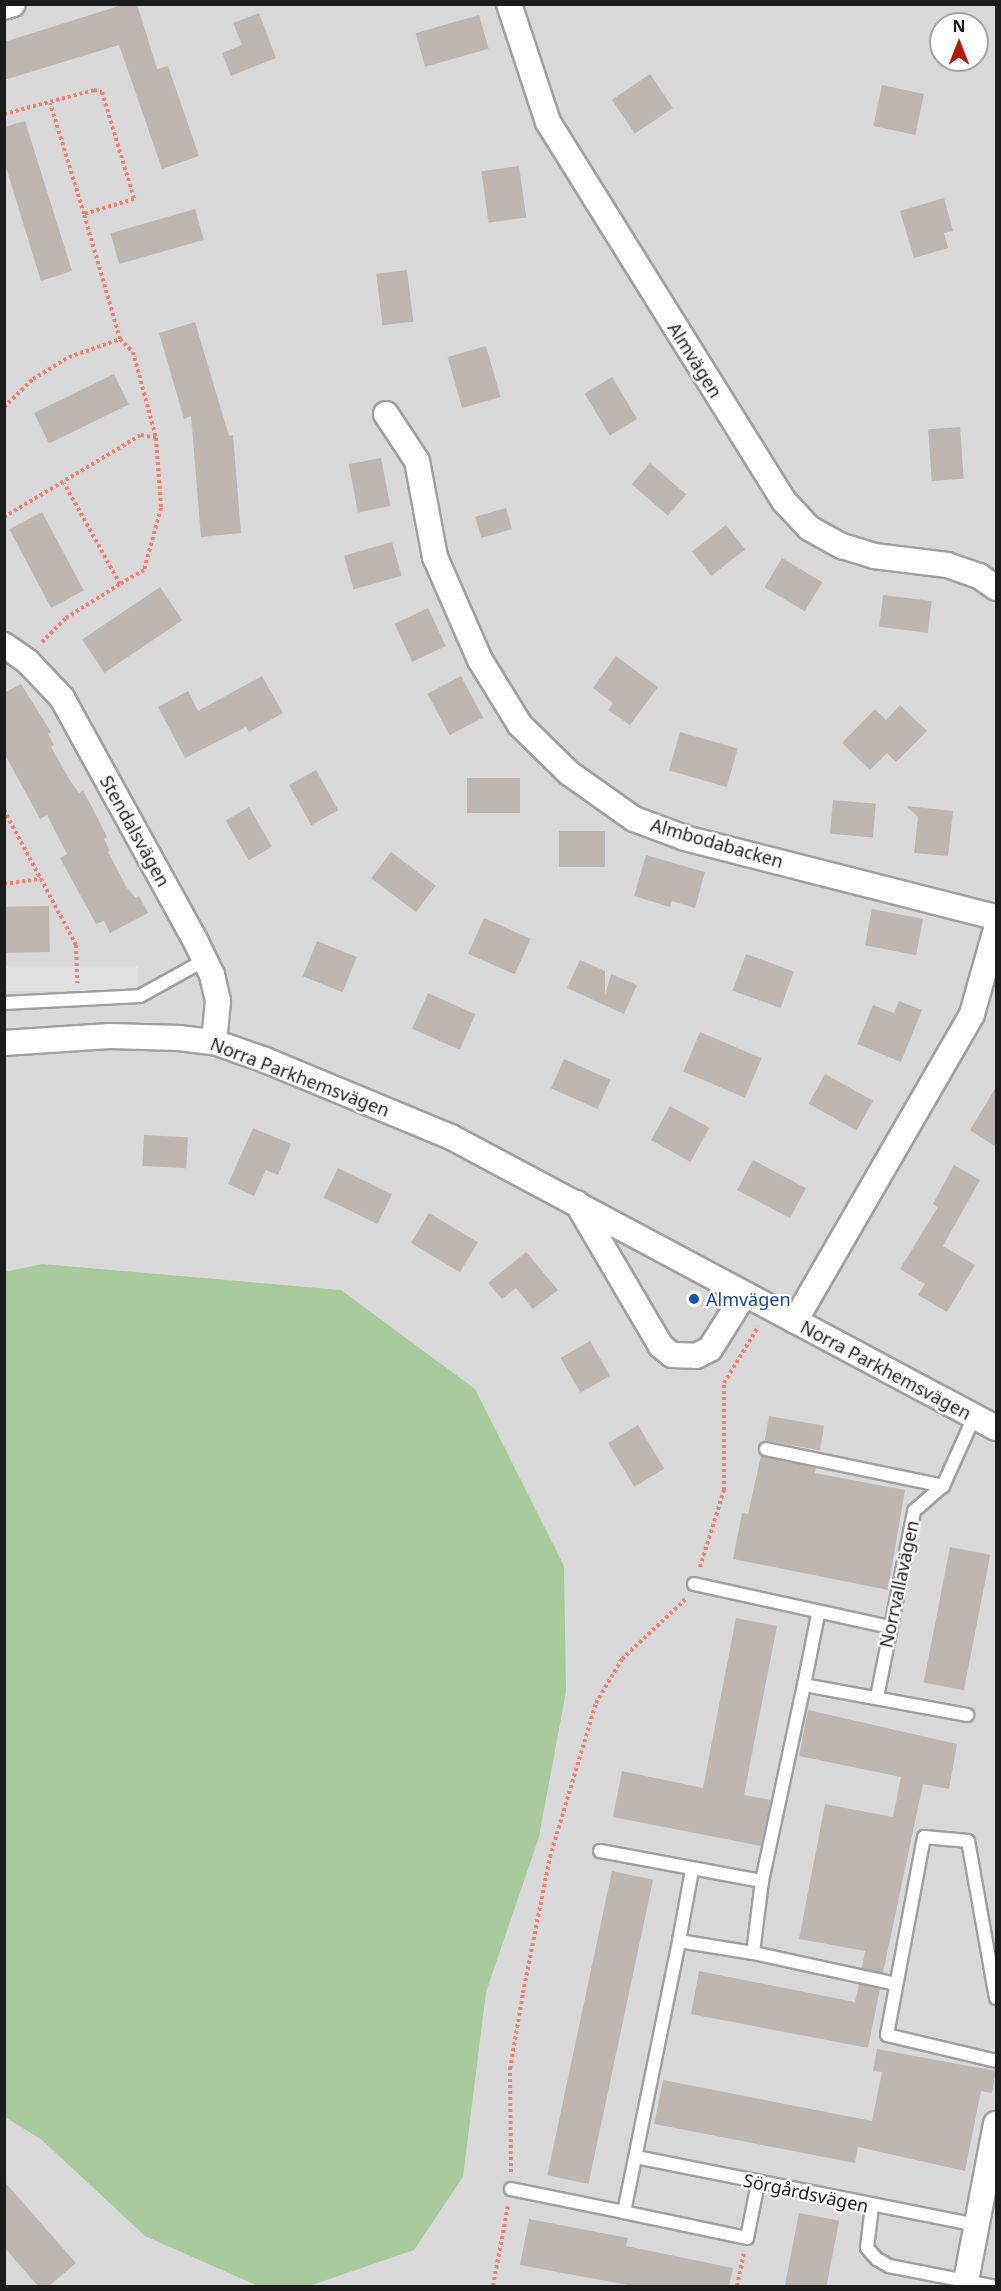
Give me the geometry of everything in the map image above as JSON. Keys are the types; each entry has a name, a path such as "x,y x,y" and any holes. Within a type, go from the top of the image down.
{"street":[{"path":"4,7 14,4"},
{"name":"Almvägen","path":"509,4 548,122 784,501 809,528 842,546 882,557 947,565 979,576 996,588"},
{"name":"Almbodabacken","path":"386,414 417,461 435,557 480,660 519,725 568,773 634,819 685,838 996,917"},
{"name":"Stendalsvägen","path":"4,645 28,662 62,698 205,960 218,1001 214,1042"},
{"path":"795,1321 972,1014 996,929"},
{"name":"Norra Parkhemsvägen","path":"4,1043 110,1036 214,1042 451,1137 576,1200 740,1303 795,1321 996,1428"},
{"path":"576,1200 661,1346 672,1355 696,1356 710,1349 740,1303"},
{"path":"966,2281 996,2124"}],"lane":[{"path":"4,1003 140,996 205,960"},
{"name":"Norrvallavägen","path":"877,1697 915,1510 943,1486 974,1417"},
{"path":"766,1449 943,1486"},
{"path":"694,1584 818,1614 890,1627"},
{"path":"753,1953 762,1881 818,1614"},
{"path":"804,1685 967,1715"},
{"path":"996,1998 968,1841 924,1837 887,2035 996,2061"},
{"path":"600,1851 692,1870 762,1881"},
{"path":"624,2212 692,1870"},
{"path":"679,1941 753,1953 896,1984"},
{"name":"Sörgårdsvägen","path":"636,2157 872,2206 977,2225"},
{"path":"511,2189 747,2238 758,2183"},
{"path":"872,2206 867,2248 877,2259 889,2266 993,2286"}],"path":[{"path":"4,114 94,90 102,92 134,199 84,214"},
{"path":"32,636 42,642 66,618 144,570 161,508 156,438 133,352 120,339 50,102"},
{"path":"4,407 33,379 69,357 120,339"},
{"path":"4,517 141,435 156,438"},
{"path":"64,483 120,584"},
{"path":"4,810 76,945 77,999"},
{"path":"4,884 41,879"},
{"path":"493,2286 511,2189 510,2069 550,1857 596,1703 622,1659 682,1607 694,1584 724,1490 724,1383 760,1322 740,1303"},
{"path":"738,2286 747,2238"}],"shaded area":[{"path":"5,5 996,5 996,2286 5,2286"},
{"path":"5,966 138,966 138,991 5,991"}],"green space":[{"path":"42,1264 341,1290 475,1389 564,1566 566,1691 539,1837 486,1992 463,2177 414,2250 309,2286 258,2286 145,2236 42,2140 5,2117 4,1272"}],"building":[{"path":"125,4 137,4 157,69 168,66 199,156 162,169 119,45 4,80 4,42"},
{"path":"259,13 276,58 231,76 222,53 242,45 233,23"},
{"path":"479,15 489,49 425,67 416,33"},
{"path":"650,74 673,108 635,134 612,100"},
{"path":"882,85 924,94 915,135 873,126"},
{"path":"25,121 72,271 41,281 4,161 4,127"},
{"path":"519,166 526,217 489,223 481,171"},
{"path":"944,198 953,231 944,233 948,248 914,258 900,211"},
{"path":"195,209 204,240 119,264 110,233"},
{"path":"407,270 413,322 383,325 376,274"},
{"path":"195,322 229,436 233,435 241,533 201,537 191,416 184,419 159,333"},
{"path":"486,346 501,397 462,408 448,357"},
{"path":"114,374 129,405 49,444 34,413"},
{"path":"612,377 637,419 610,435 585,393"},
{"path":"960,427 964,479 932,481 928,429"},
{"path":"381,458 390,506 358,512 349,464"},
{"path":"650,463 686,494 668,516 632,484"},
{"path":"506,508 512,529 481,538 475,517"},
{"path":"42,512 84,591 51,608 9,529"},
{"path":"726,525 745,549 711,576 692,551"},
{"path":"392,542 402,576 354,589 344,556"},
{"path":"782,558 822,582 805,611 764,587"},
{"path":"160,587 182,620 104,673 82,640"},
{"path":"883,595 932,601 928,633 879,627"},
{"path":"428,608 446,646 412,662 394,624"},
{"path":"616,656 658,687 630,725 608,710 613,703 593,688"},
{"path":"262,676 283,713 249,732 246,727 185,758 158,707 188,691 198,711"},
{"path":"461,676 483,717 450,735 427,694"},
{"path":"21,684 51,732 48,734 54,745 51,747 71,782 79,793 83,791 92,807 107,837 104,839 110,851 108,852 127,888 136,898 139,896 148,913 110,933 104,921 96,924 60,858 67,854 47,815 40,819 4,753 4,693"},
{"path":"900,705 927,731 896,762 887,753 870,770 842,743 875,709 886,720"},
{"path":"680,732 738,749 727,787 669,770"},
{"path":"316,770 338,810 311,825 289,785"},
{"path":"467,778 520,778 520,813 467,813"},
{"path":"833,800 876,804 873,838 830,834"},
{"path":"906,806 953,811 948,856 914,853 918,817"},
{"path":"249,807 272,847 249,860 226,820"},
{"path":"559,831 605,831 605,867 559,867"},
{"path":"391,852 436,886 416,912 371,878"},
{"path":"646,855 705,872 695,908 672,901 670,907 634,896"},
{"path":"49,906 50,952 5,953 4,907"},
{"path":"872,909 923,919 916,955 865,945"},
{"path":"484,918 531,939 515,974 468,954"},
{"path":"317,941 357,957 343,992 303,976"},
{"path":"746,954 794,971 781,1008 733,991"},
{"path":"580,960 605,971 605,995 611,974 637,985 624,1014 567,988"},
{"path":"428,993 476,1014 460,1050 412,1029"},
{"path":"899,1001 922,1010 901,1062 857,1044 873,1005 894,1013"},
{"path":"700,1032 762,1058 745,1098 683,1072"},
{"path":"564,1059 611,1080 598,1109 551,1088"},
{"path":"825,1074 873,1101 857,1130 809,1104"},
{"path":"996,1087 996,1147 970,1130"},
{"path":"670,1106 709,1128 690,1162 651,1140"},
{"path":"253,1128 291,1144 278,1175 266,1170 254,1196 228,1184"},
{"path":"144,1135 188,1137 186,1168 142,1166"},
{"path":"753,1160 806,1188 790,1218 737,1190"},
{"path":"954,1165 980,1180 943,1246 975,1265 947,1312 918,1295 925,1284 900,1269 938,1207 933,1204"},
{"path":"338,1168 392,1194 377,1224 324,1198"},
{"path":"429,1213 478,1242 460,1272 411,1243"},
{"path":"526,1252 558,1290 533,1309 516,1288 502,1299 488,1283"},
{"path":"590,1341 610,1376 581,1393 561,1358"},
{"path":"769,1416 824,1426 820,1450 765,1441"},
{"path":"638,1425 664,1469 634,1487 608,1443"},
{"path":"761,1456 816,1468 815,1473 905,1490 888,1590 733,1559 742,1513 748,1514"},
{"path":"950,1547 990,1555 964,1690 924,1682"},
{"path":"736,1618 777,1626 744,1795 771,1800 761,1846 613,1817 622,1771 703,1788"},
{"path":"808,1710 957,1744 949,1789 923,1784 883,1973 862,1968 865,1951 799,1939 825,1804 893,1817 901,1777 799,1756"},
{"path":"612,1871 653,1880 588,2184 547,2175"},
{"path":"699,1971 855,2002 859,1984 880,1989 868,2048 691,2014"},
{"path":"877,2049 996,2071 992,2093 981,2091 965,2171 858,2147 855,2163 654,2124 663,2080 872,2121 882,2072 873,2071"},
{"path":"4,2181 76,2263 49,2286 38,2286 4,2247"},
{"path":"799,2213 839,2221 827,2286 785,2286"},
{"path":"529,2219 628,2238 626,2246 733,2268 729,2286 633,2286 520,2265"}],"place":[{"name":"Almvägen","path":"694,1299"}]}
